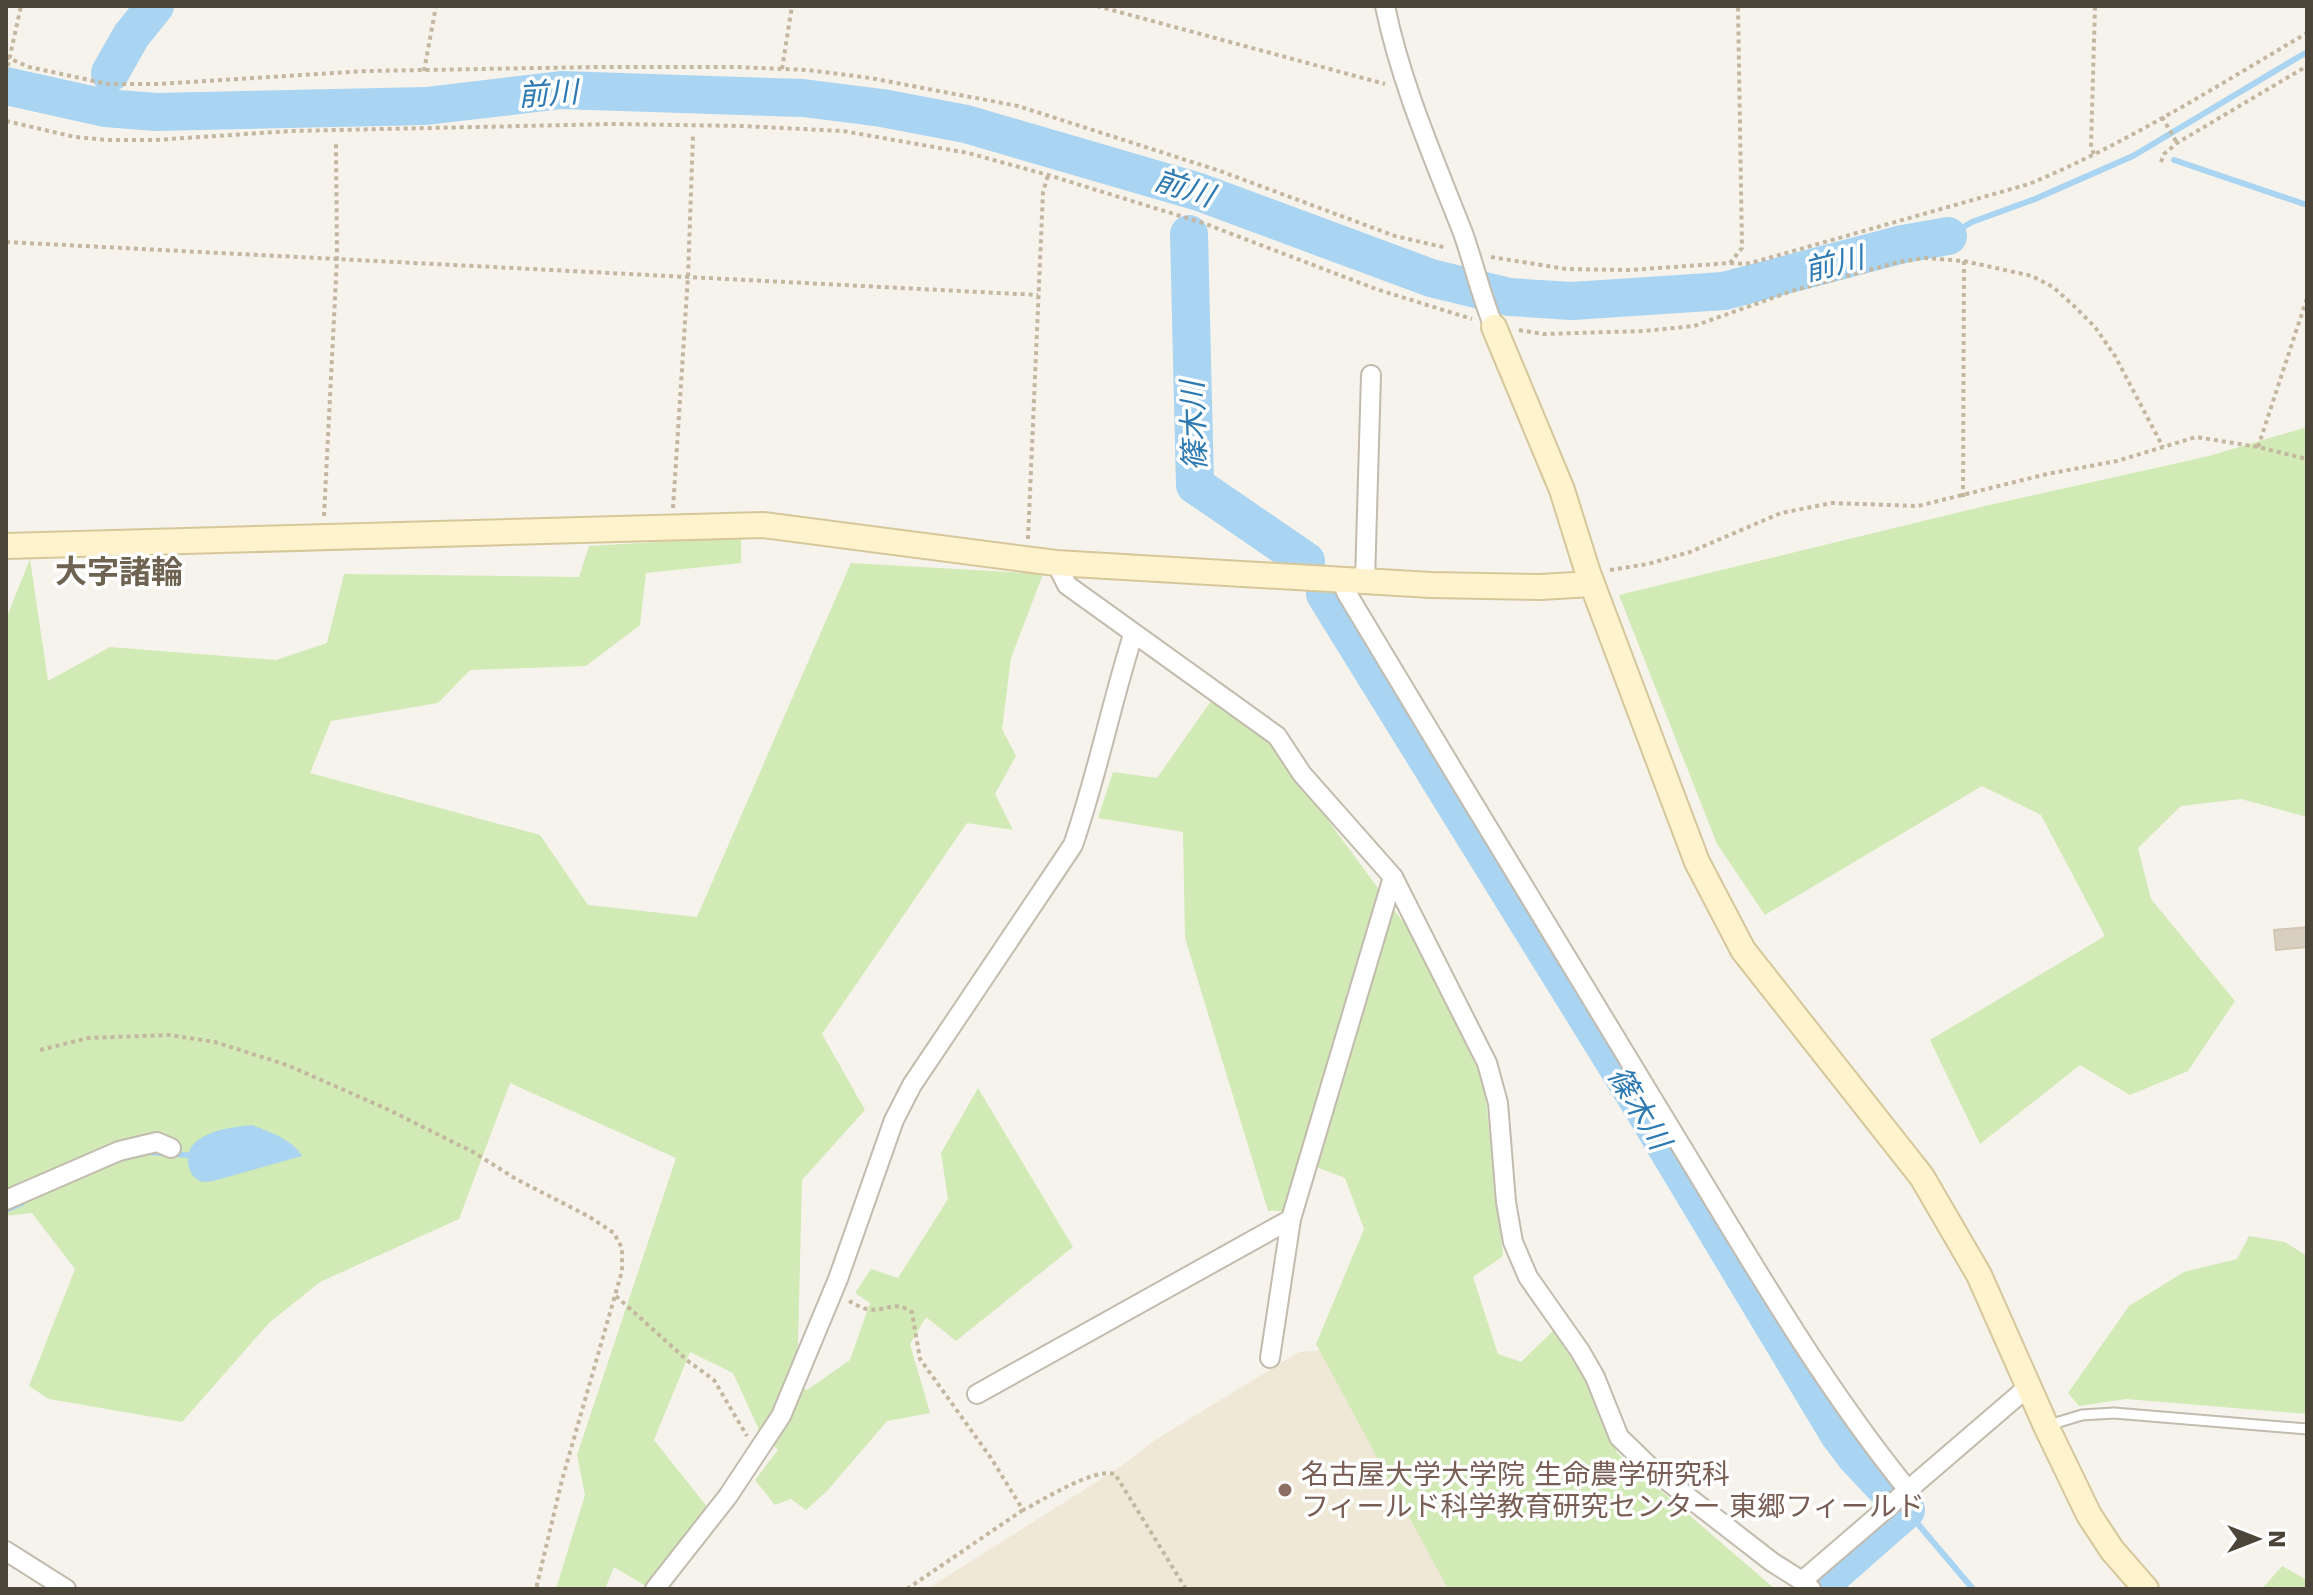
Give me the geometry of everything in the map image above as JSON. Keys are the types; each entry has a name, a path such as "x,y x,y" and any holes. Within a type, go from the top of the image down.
{"street":[{"path":"1385,6 1407,88 1469,250 1479,289 1562,490 1590,579 1697,862 1743,950 1922,1177 1979,1275 2089,1515 2112,1550 2146,1589"},
{"path":"1371,375 1353,580 1346,592 1708,1189 1867,1440 1908,1490"},
{"path":"6,546 763,525 1056,563 1540,587 1590,579"},
{"path":"1056,563 1067,585 1277,736 1302,774 1393,877 1487,1063 1498,1103 1506,1202 1513,1242 1528,1277 1595,1377 1619,1437 1652,1469 1772,1562 1807,1585 1908,1490 2029,1386"},
{"path":"655,1589 728,1496 781,1416 832,1294 894,1120 912,1085 1073,845 1133,635"},
{"path":"1270,1358 1291,1219 1393,877"},
{"path":"6,1200 119,1151 157,1142 171,1148"},
{"path":"977,1394 1291,1219"},
{"path":"6,1551 66,1589"}],"lane":[{"path":"2046,1426 2082,1415 2114,1413 2307,1429"}],"path":[{"path":"7,71 21,6"},
{"path":"424,71 436,6"},
{"path":"782,69 792,6"},
{"path":"1097,6 1407,88"},
{"path":"1730,263 1742,248 1738,6"},
{"path":"2094,154 2091,147 2095,6"},
{"path":"8,58 29,67 108,84 157,84 367,71 597,67 782,69 870,78 1018,106 1220,171 1395,236 1566,269 1630,270 1745,264 2014,189 2070,167 2307,33"},
{"path":"2161,162 2164,154 2177,143 2307,66"},
{"path":"2162,117 2177,143"},
{"path":"6,121 75,137 108,140 291,131 613,124 843,131 968,153 1048,175 1203,223 1376,289 1494,327 1543,334 1694,326 1792,291 1899,262 1925,258 1964,261 2032,276 2053,287 2073,305 2095,327 2115,356 2163,447"},
{"path":"672,526 688,276 693,136"},
{"path":"323,537 337,258 336,143"},
{"path":"1027,558 1043,192 1048,175"},
{"path":"6,242 1038,295"},
{"path":"1963,497 1964,261"},
{"path":"2258,447 2307,298"},
{"path":"1590,579 1690,552 1781,513 1832,503 1918,506 2047,474 2117,461 2196,437 2307,459"},
{"path":"40,1050 88,1038 169,1035 215,1042 287,1065 387,1109 473,1152 614,1233 622,1248 622,1271 562,1480 536,1589"},
{"path":"832,1294 867,1309 892,1305 903,1306 912,1312 920,1359 991,1458 1023,1510"},
{"path":"616,1296 688,1361 714,1380 743,1433 763,1443"},
{"path":"907,1589 1023,1510 1087,1478 1106,1472 1115,1474 1186,1589"}],"shaded area":[{"name":"名古屋大学大学院 生命農学研究科 フィールド科学教育研究センター 東郷フィールド","path":"1357,1347 1534,1589 927,1589 1120,1467 1155,1440 1299,1352"}],"green space":[{"path":"2307,427 2307,817 2241,799 2181,806 2138,848 2151,899 2235,1001 2188,1071 2130,1095 2080,1065 1980,1144 1930,1040 2105,936 2041,815 1982,786 1765,915 1717,844 1619,595 1985,506 2209,456"},
{"path":"741,537 741,563 646,573 640,625 586,666 470,670 438,703 331,721 310,773 540,835 588,905 697,917 851,563 1043,574 1011,658 1002,729 1016,756 995,794 1013,830 967,823 822,1034 865,1110 802,1180 798,1345 790,1383 807,1390 850,1360 870,1303 855,1293 871,1269 898,1278 948,1199 941,1153 978,1088 1073,1247 956,1341 926,1317 910,1344 930,1413 887,1421 827,1491 806,1510 791,1499 775,1505 755,1480 778,1450 760,1432 733,1373 690,1352 654,1440 708,1508 649,1588 614,1567 605,1589 556,1589 585,1495 577,1455 676,1158 510,1083 459,1219 320,1282 269,1323 182,1422 49,1399 29,1386 75,1269 32,1213 6,1216 6,619 30,559 48,681 110,647 276,660 327,643 344,574 579,577 589,546"},
{"path":"1211,701 1270,742 1418,942 1484,1083 1503,1256 1473,1277 1498,1354 1521,1362 1553,1331 1588,1383 1617,1453 1775,1589 1448,1589 1316,1344 1364,1229 1345,1178 1303,1162 1288,1211 1268,1211 1185,938 1183,832 1098,818 1113,772 1157,778"},
{"path":"2249,1236 2285,1242 2307,1256 2307,1414 2126,1399 2079,1406 2068,1393 2129,1306 2184,1272 2237,1259"},
{"path":"2282,1566 2307,1580 2307,1589 2262,1589"}],"water":[{"path":"252,1125 286,1141 302,1156 214,1181 204,1182 194,1177 188,1156 192,1146 204,1136 220,1130"}],"building":[{"path":"2307,927 2307,947 2276,950 2274,930"}],"waterway":[{"path":"110,73 131,36 155,6"},
{"name":"前川","path":"1948,236 1972,222 2035,199 2133,156 2307,52"},
{"name":"前川","path":"6,86 105,108 156,112 426,106 561,90 803,98 882,108 966,124 1199,192 1431,278 1509,297 1572,301 1724,291 1903,244 1948,236"},
{"path":"2174,160 2307,205"},
{"name":"篠木川","path":"1189,234 1195,485 1306,561"},
{"name":"篠木川","path":"1325,594 1641,1105 1838,1433 1906,1510 1816,1589"},
{"path":"147,1152 187,1155"},
{"path":"6,1210 22,1203"},
{"path":"1906,1510 1973,1589"}],"place":[{"name":"名古屋大学大学院 生命農学研究科 フィールド科学教育研究センター 東郷フィールド","path":"1285,1490"}],"district":[{"name":"大字諸輪","path":"119,572"}]}
